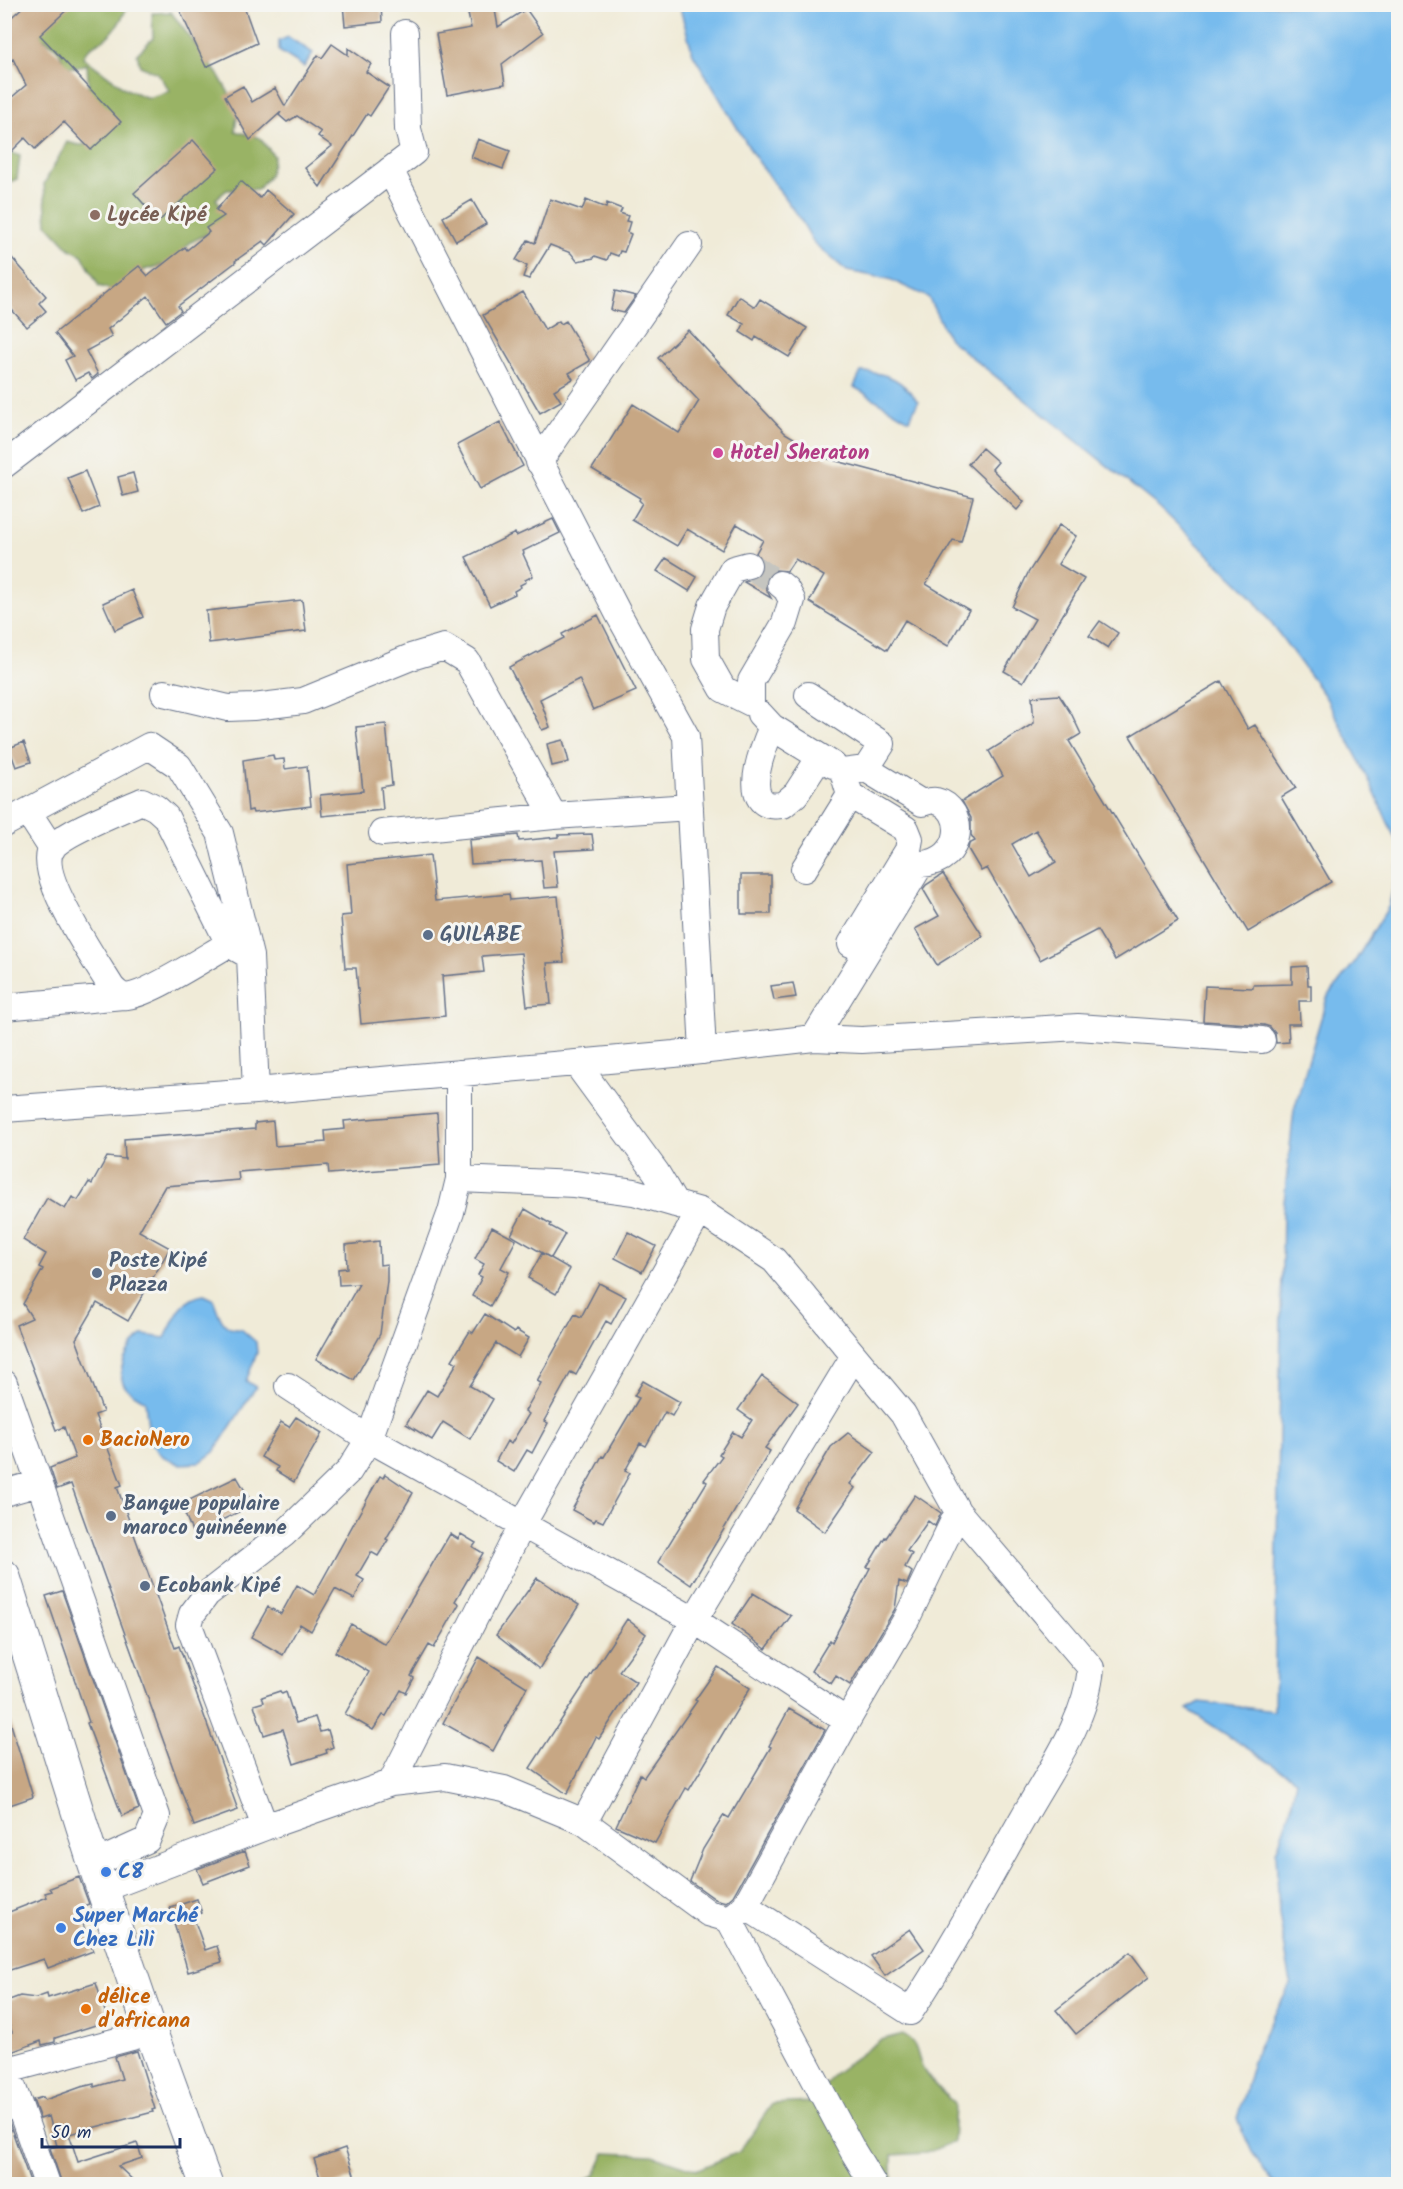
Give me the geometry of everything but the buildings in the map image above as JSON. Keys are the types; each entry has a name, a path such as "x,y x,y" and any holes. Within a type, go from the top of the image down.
{"main road":[{"path":"4,1576 98,1876 206,2184"}],"street":[{"path":"4,465 414,152 408,129 405,33"},
{"path":"390,170 619,615 686,736 703,1051"},
{"path":"540,462 689,245"},
{"path":"748,565 733,569 712,606 705,629 706,659 723,689 751,703 772,727 853,779 906,829 910,838 910,844 804,1039"},
{"path":"751,703 751,681 786,623 792,600 780,584"},
{"path":"164,693 228,708 303,701 411,657 444,647 467,661 554,816"},
{"path":"804,869 853,779 882,744 808,695"},
{"path":"772,727 758,763 756,786 760,799 768,805 783,806 796,794 820,757"},
{"path":"4,825 150,746 180,766 220,833 239,950 256,1091"},
{"path":"804,1039 921,864 946,856 956,841 954,816 942,804 934,801 922,803 853,779"},
{"path":"123,996 112,988 56,892 48,867 52,849 67,836 141,801 156,808 166,817 239,950"},
{"path":"382,833 554,816 690,807"},
{"path":"28,812 52,849"},
{"path":"4,1007 132,996 239,950"},
{"path":"4,1109 256,1091 576,1063 804,1039 862,1040 1078,1027 1262,1040"},
{"path":"576,1063 656,1172 675,1204"},
{"path":"265,1827 189,1625 192,1614 207,1594 284,1534 349,1471 369,1439 451,1212 459,1179 459,1073"},
{"path":"98,1876 265,1827 391,1783 445,1777 504,1789 584,1821 708,1913 737,1912 910,2012 938,1970 1067,1740 1089,1690 1091,1668 958,1512 903,1414 774,1260 700,1211 634,1192 574,1184 459,1179"},
{"path":"391,1783 522,1525 700,1211"},
{"path":"584,1821 694,1620 854,1356"},
{"path":"4,1383 157,1816 147,1840 98,1876"},
{"path":"288,1386 369,1439 694,1620 847,1721"},
{"path":"4,1493 39,1483"},
{"path":"737,1912 907,1618 958,1512"},
{"path":"737,1912 847,2140 873,2184"},
{"path":"47,2184 5,2068 151,2032"}],"green space":[{"path":"49,5 128,5 113,31 90,47 83,57 126,89 148,98 170,91 157,73 140,66 137,54 153,38 152,13 171,12 219,76 238,109 235,131 260,138 274,156 270,175 258,189 227,190 216,199 227,215 216,229 191,242 170,263 137,272 112,290 99,286 82,255 70,249 47,224 44,184 67,142 79,145 92,144 87,64 65,67 57,49 40,37 41,23"},
{"path":"4,150 20,156 17,179 5,184"},
{"path":"903,2034 913,2043 927,2076 955,2104 953,2142 926,2153 892,2155 892,2184 578,2184 595,2175 605,2153 652,2155 696,2170 739,2152 772,2104 813,2102 834,2074 880,2040"}],"water":[{"path":"679,5 1398,5 1398,845 1368,778 1325,696 1248,592 1159,507 949,339 928,297 889,279 847,271 814,243 802,222 753,154 693,54"},
{"path":"288,37 313,53 304,67 279,51 279,41"},
{"path":"861,372 894,379 912,394 918,402 909,420 854,387"},
{"path":"1398,864 1398,2184 1274,2184 1252,2152 1237,2119 1256,2051 1291,1983 1279,1914 1276,1852 1290,1811 1296,1780 1187,1709 1200,1702 1274,1711 1283,1212 1294,1110 1327,998 1354,963 1389,906"},
{"path":"204,1295 213,1299 225,1325 229,1328 241,1329 256,1342 257,1353 246,1381 256,1387 214,1452 199,1463 179,1464 162,1456 150,1443 145,1401 128,1390 123,1383 122,1368 127,1353 137,1340 143,1335 165,1338 184,1305"}],"tunnel":[{"path":"748,565 780,584"}],"place":[{"name":"Lycée Kipé","path":"95,215"},
{"name":"Hotel Sheraton","path":"718,453"},
{"name":"GUILABE","path":"428,935"},
{"name":"Poste Kipé Plazza","path":"97,1273"},
{"name":"BacioNero","path":"88,1440"},
{"name":"Banque populaire maroco guinéenne","path":"111,1516"},
{"name":"Ecobank Kipé","path":"145,1586"},
{"name":"C8","path":"106,1872"},
{"name":"Super Marché Chez Lili","path":"61,1928"},
{"name":"délice d'africana","path":"86,2009"}]}
